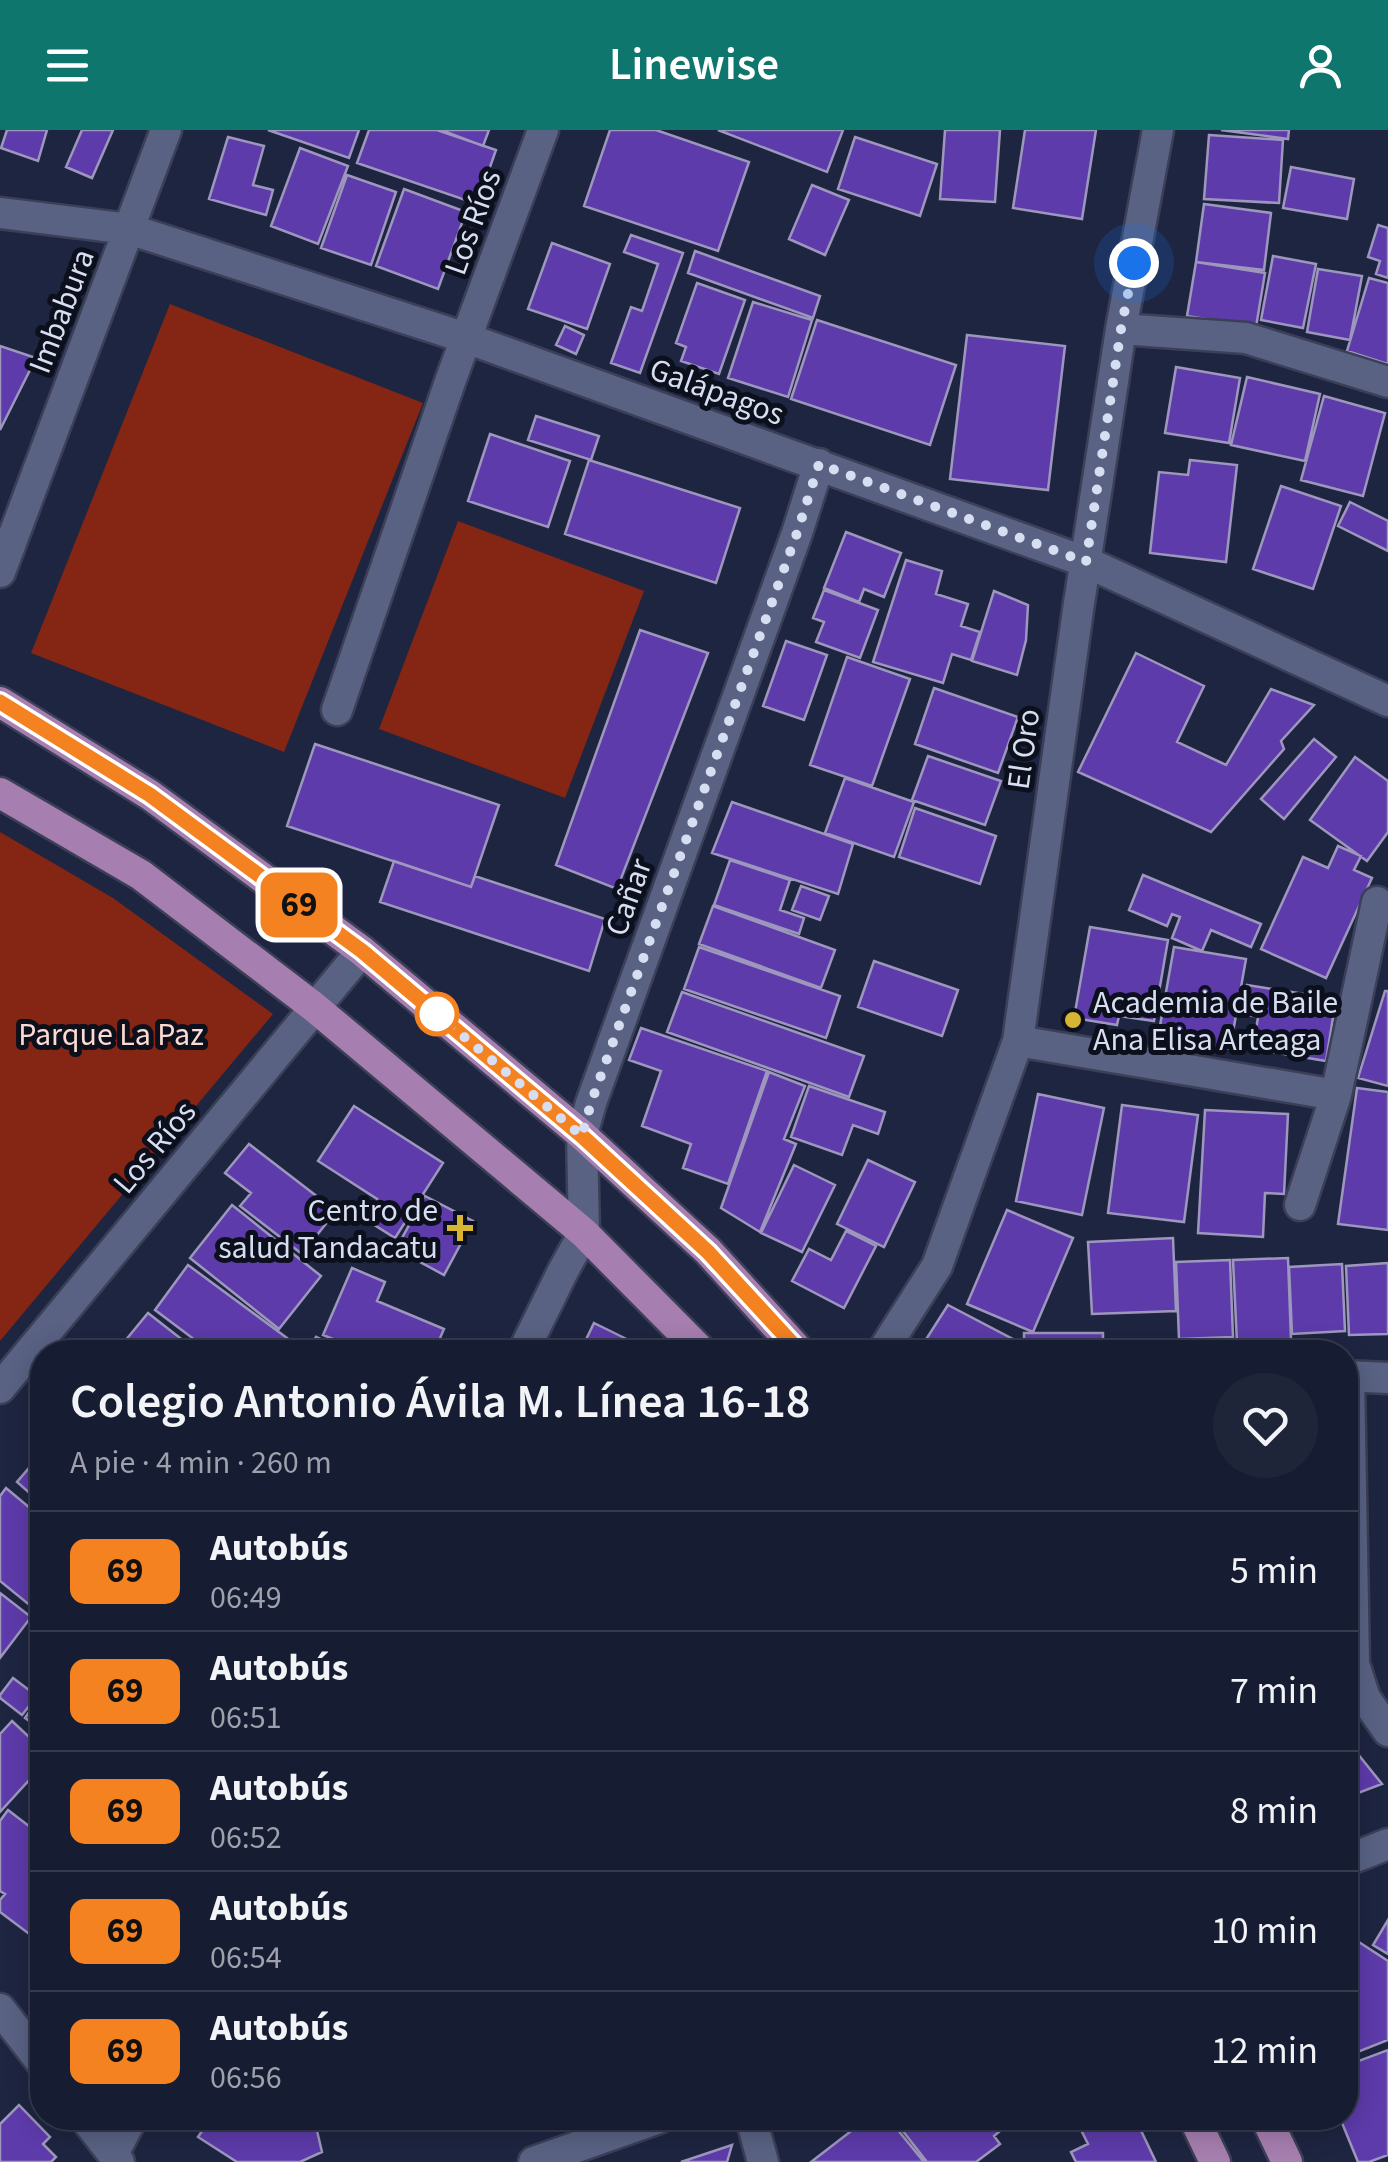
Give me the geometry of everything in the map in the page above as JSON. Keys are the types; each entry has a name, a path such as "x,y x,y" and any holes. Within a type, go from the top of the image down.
{"main road":[{"path":"0,702 150,795 362,951 582,1136 708,1252 789,1340"},
{"path":"0,793 141,875 314,1007 584,1233 690,1340"},
{"path":"1200,2130 1215,2162"},
{"path":"1272,2130 1287,2162"}],"street":[{"name":"Imbabura","path":"0,572 166,130"},
{"name":"Los Ríos","path":"337,710 543,130"},
{"name":"El Oro","path":"890,1340 937,1266 1018,1042 1121,329 1158,130"},
{"name":"Galápagos","path":"0,213 129,230 466,338 1086,562 1388,700"},
{"path":"1121,329 1246,338 1388,382"},
{"name":"Cañar","path":"584,1233 582,1136 591,1103 819,464"},
{"path":"1300,1205 1336,1095 1377,902"},
{"name":"Los Ríos","path":"39,1340 362,951"},
{"path":"1018,1042 1336,1095"},
{"path":"530,1340 584,1233"},
{"name":"Los Ríos","path":"1,1386 30,1351"},
{"path":"1358,1377 1388,1378"},
{"path":"1358,1676 1365,1698 1388,1731"},
{"path":"1358,1856 1388,1844"},
{"path":"0,2009 30,2048"},
{"path":"94,2130 116,2158 127,2130"},
{"path":"534,2162 626,2130"},
{"path":"754,2130 763,2162"}],"green space":[{"path":"170,304 423,403 284,752 31,653"},
{"path":"458,521 644,591 565,798 379,729"},
{"name":"Parque La Paz","path":"0,832 113,898 273,1014 0,1341"}],"building":[{"path":"7,130 47,130 38,161 1,148"},
{"path":"82,130 113,130 92,178 66,167"},
{"path":"268,130 359,130 349,158"},
{"path":"369,130 437,130 496,150 477,204 357,163"},
{"path":"441,130 489,130 483,146"},
{"path":"610,130 656,130 749,162 718,251 584,206"},
{"path":"718,130 843,130 827,172"},
{"path":"945,130 1000,130 995,202 940,199"},
{"path":"1025,130 1096,130 1082,219 1013,208"},
{"path":"1221,130 1289,130 1288,139"},
{"path":"1209,135 1283,140 1279,203 1204,199"},
{"path":"228,137 264,146 253,185 273,190 266,215 209,199"},
{"path":"855,137 937,164 920,216 838,189"},
{"path":"300,148 348,166 318,244 271,226"},
{"path":"1291,167 1354,179 1347,219 1283,208"},
{"path":"347,175 396,192 371,265 321,248"},
{"path":"812,185 849,200 825,255 789,239"},
{"path":"404,189 466,212 438,289 376,266"},
{"path":"1204,204 1271,213 1264,270 1196,262"},
{"path":"1378,225 1388,228 1388,278 1376,274 1380,261 1368,257"},
{"path":"631,235 683,253 640,373 611,363 631,307 642,311 658,264 624,252"},
{"path":"552,243 610,264 587,329 528,309"},
{"path":"695,251 820,296 813,318 688,273"},
{"path":"1273,256 1316,264 1303,328 1261,320"},
{"path":"1196,262 1265,273 1256,327 1187,316"},
{"path":"1318,269 1362,276 1350,340 1307,332"},
{"path":"1369,278 1388,283 1388,364 1347,351"},
{"path":"697,283 745,300 719,374 681,361 686,347 676,343"},
{"path":"753,302 812,320 788,397 728,378"},
{"path":"817,320 956,365 930,445 791,399"},
{"path":"565,326 584,335 576,354 556,345"},
{"path":"967,335 1065,346 1048,490 950,479"},
{"path":"0,346 36,358 0,430"},
{"path":"1176,367 1240,378 1229,443 1165,433"},
{"path":"1247,377 1320,394 1305,461 1231,445"},
{"path":"1324,396 1385,413 1363,496 1301,480"},
{"path":"536,416 599,436 591,460 528,440"},
{"path":"490,434 570,461 548,527 468,501"},
{"path":"589,460 740,508 716,583 565,534"},
{"path":"1190,460 1237,465 1226,562 1150,553 1159,472 1188,475"},
{"path":"1281,486 1341,506 1313,589 1253,569"},
{"path":"1350,502 1388,521 1388,551 1338,526"},
{"path":"846,532 901,553 884,597 864,589 859,602 824,588"},
{"path":"906,560 942,571 936,594 968,604 961,626 980,632 971,660 952,654 943,683 873,662"},
{"path":"824,590 878,610 860,658 816,642 824,622 813,618"},
{"path":"994,591 1028,605 1026,640 1017,675 972,661"},
{"path":"640,630 708,653 617,889 556,865"},
{"path":"786,641 827,655 804,720 763,706"},
{"path":"1136,653 1204,686 1177,742 1226,765 1271,689 1314,705 1281,741 1284,749 1211,832 1078,772"},
{"path":"847,657 910,679 872,786 810,765"},
{"path":"934,688 1018,717 998,773 915,744"},
{"path":"1314,739 1336,757 1284,819 1261,799"},
{"path":"315,744 499,805 471,887 287,826"},
{"path":"928,756 1001,781 985,825 912,800"},
{"path":"1355,757 1388,781 1388,832 1367,861 1310,820"},
{"path":"845,778 914,802 894,857 825,833"},
{"path":"732,802 853,844 838,894 712,853"},
{"path":"915,808 996,836 980,884 899,857"},
{"path":"1338,846 1361,856 1354,870 1372,878 1326,978 1261,949 1303,857 1328,868"},
{"path":"730,860 790,880 780,910 804,918 799,934 714,905"},
{"path":"394,861 471,887 475,876 605,919 589,971 380,902"},
{"path":"1143,875 1261,924 1251,947 1211,930 1202,951 1172,938 1180,917 1172,914 1167,926 1129,910"},
{"path":"801,886 829,896 820,920 792,910"},
{"path":"713,906 835,950 821,988 699,944"},
{"path":"1090,927 1168,940 1154,1021 1119,1016 1117,1025 1074,1018"},
{"path":"699,947 840,996 826,1038 684,989"},
{"path":"1174,947 1246,959 1230,1049 1158,1037"},
{"path":"874,961 958,990 942,1036 858,1007"},
{"path":"1247,985 1336,999 1326,1061 1253,1049 1258,1017 1242,1014"},
{"path":"1388,991 1388,1086 1358,1078"},
{"path":"682,992 864,1056 849,1097 667,1032"},
{"path":"641,1028 767,1071 728,1184 683,1168 691,1144 642,1126 661,1071 629,1060"},
{"path":"769,1072 805,1086 784,1139 796,1144 760,1232 721,1208"},
{"path":"809,1086 885,1112 878,1134 853,1125 842,1155 791,1137"},
{"path":"1357,1088 1388,1092 1388,1230 1338,1224"},
{"path":"1038,1094 1104,1108 1082,1215 1016,1201"},
{"path":"1122,1105 1198,1115 1184,1222 1108,1213"},
{"path":"354,1106 443,1163 395,1238 365,1219 377,1199 318,1161"},
{"path":"1205,1110 1288,1114 1284,1194 1265,1193 1263,1237 1198,1233"},
{"path":"249,1144 336,1211 302,1254 240,1206 251,1193 225,1173"},
{"path":"868,1160 915,1182 884,1247 837,1224"},
{"path":"794,1165 835,1185 802,1252 761,1233"},
{"path":"425,1196 473,1221 444,1275 396,1249"},
{"path":"232,1205 321,1276 279,1329 190,1258"},
{"path":"1007,1210 1073,1238 1033,1332 967,1304"},
{"path":"846,1231 876,1246 844,1308 792,1281 809,1249 831,1260"},
{"path":"1173,1238 1176,1311 1092,1314 1088,1242"},
{"path":"1288,1258 1291,1340 1237,1340 1233,1260"},
{"path":"1230,1260 1233,1337 1179,1339 1176,1262"},
{"path":"1388,1263 1388,1334 1349,1335 1346,1266"},
{"path":"1342,1264 1345,1331 1292,1334 1289,1267"},
{"path":"188,1265 287,1338 195,1340 155,1310"},
{"path":"352,1268 385,1282 377,1301 444,1329 439,1340 335,1340 323,1335"},
{"path":"948,1305 1015,1340 926,1340"},
{"path":"148,1313 183,1340 126,1340"},
{"path":"594,1323 629,1340 586,1340"},
{"path":"1024,1333 1103,1333 1103,1340 1024,1340"},
{"path":"30,1467 30,1493 17,1482"},
{"path":"6,1488 30,1508 30,1605 0,1581 0,1496"},
{"path":"0,1593 30,1618 0,1658"},
{"path":"13,1678 30,1691 30,1705 22,1715 0,1695"},
{"path":"12,1721 30,1738 30,1779 0,1812 0,1734"},
{"path":"1358,1754 1382,1784 1358,1793"},
{"path":"8,1810 30,1827 28,1933 0,1912 0,1900 5,1894 0,1891 0,1821"},
{"path":"1388,1920 1388,1954 1373,1945"},
{"path":"1358,1941 1388,1961 1388,2040 1358,2052"},
{"path":"1388,2050 1388,2155 1369,2162 1358,2162 1345,2130 1358,2130 1358,2061"},
{"path":"19,2105 30,2116 30,2130 43,2130 50,2137 43,2144 56,2157 51,2162 0,2162 0,2124"},
{"path":"203,2130 317,2130 322,2152 300,2162 237,2162 198,2137"},
{"path":"852,2130 898,2130 924,2162 811,2162"},
{"path":"902,2130 1000,2131 994,2136 1000,2144 976,2162 927,2162"},
{"path":"1081,2130 1141,2130 1156,2162 1076,2162 1071,2152 1088,2144"},
{"path":"732,2145 727,2162 681,2162"}],"bus line":[{"name":"69","path":"0,702 150,795 362,951 582,1136 708,1252 789,1340"}],"place":[{"name":"Academia de Baile Ana Elisa Arteaga","path":"1073,1020"},
{"name":"Centro de salud Tandacatu","path":"460,1228"}],"route":[{"path":"437,1014 582,1136 819,464 1086,562 1134,263"}]}
